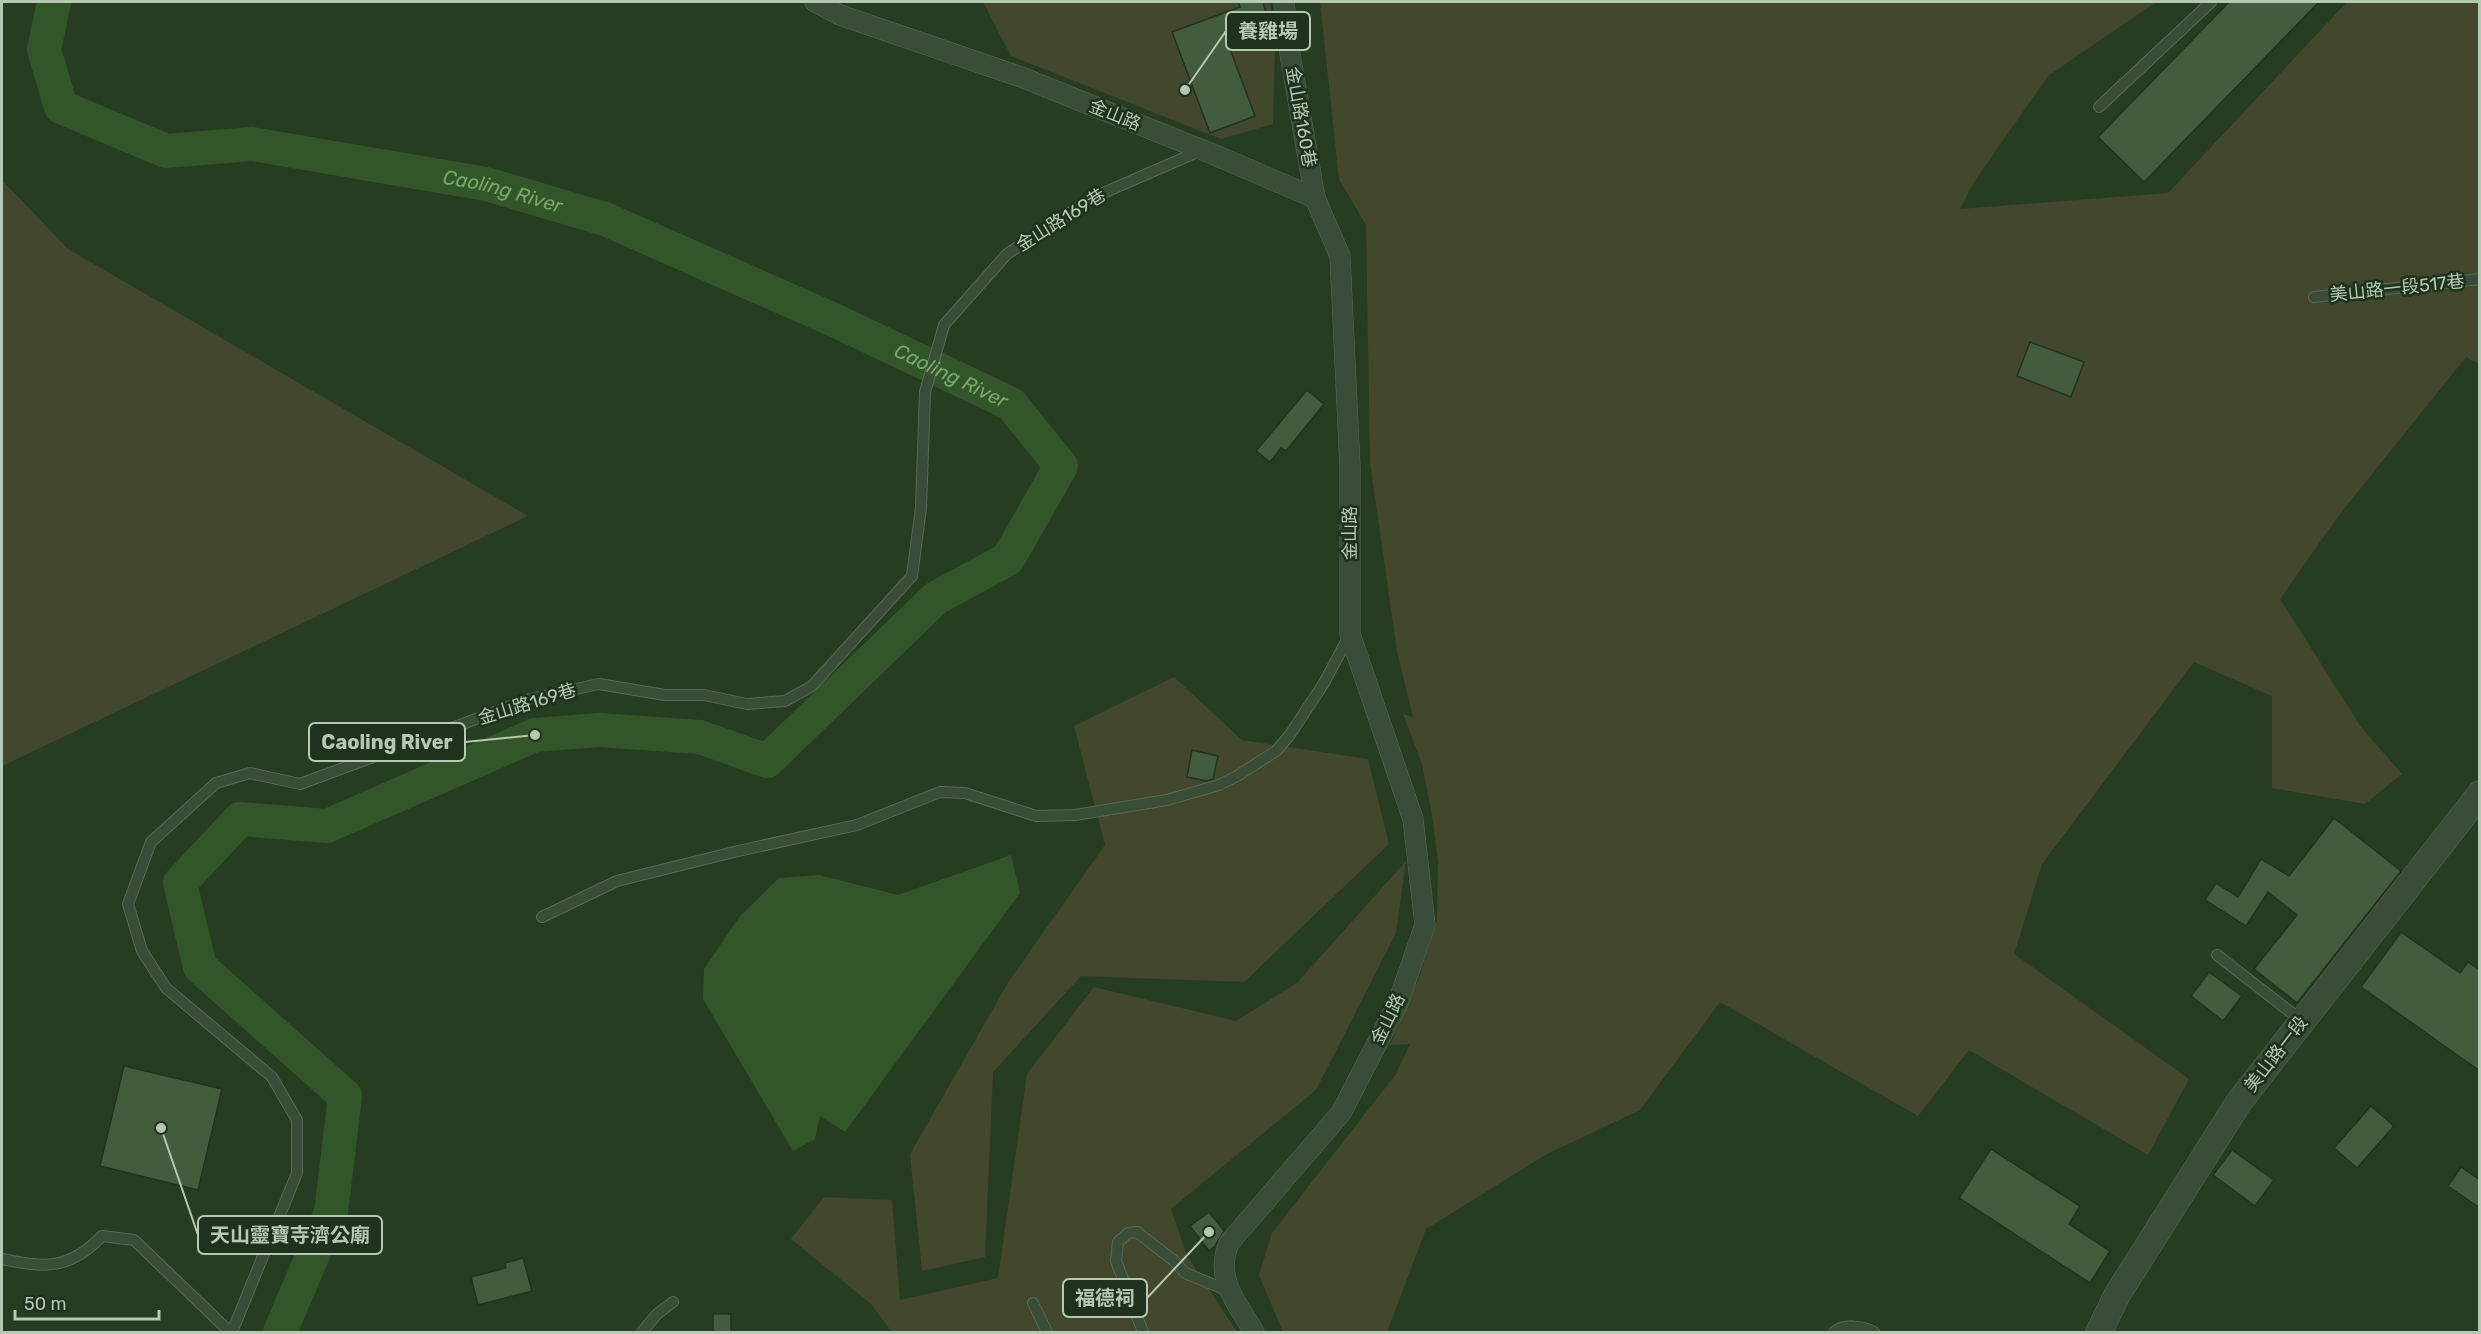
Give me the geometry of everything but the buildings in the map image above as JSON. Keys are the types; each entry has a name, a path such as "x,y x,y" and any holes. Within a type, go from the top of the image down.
{"street":[{"name":"金山路","path":"815,2 840,15 1021,77 1315,198 1340,256 1350,468 1350,634 1413,819 1425,925 1398,1003 1341,1113 1229,1243 1222,1258 1224,1275 1230,1291 1254,1332"},
{"name":"金山路160巷","path":"1284,2 1290,54 1315,198"},
{"name":"美山路一段","path":"2099,1332 2117,1295 2239,1102 2480,794"}],"lane":[{"path":"2099,107 2211,2"},
{"name":"金山路169巷","path":"231,1332 297,1173 297,1120 272,1077 166,988 142,951 128,904 151,842 216,783 250,773 300,784 541,697 598,684 665,695 705,695 747,704 785,701 812,686 912,576 921,508 925,392 944,325 1007,254 1094,197 1203,150"},
{"name":"美山路一段517巷","path":"2314,297 2480,279"},
{"path":"542,917 617,881 738,850 857,825 940,792 965,793 1036,816 1075,815 1167,800 1219,785 1238,776 1276,751 1289,736 1324,683 1350,634"},
{"path":"2217,955 2302,1020"},
{"path":"1143,1332 1116,1261 1118,1242 1128,1233 1137,1232 1173,1260 1185,1273 1230,1291"},
{"path":"2,1259 39,1266 65,1262 86,1252 102,1236 134,1240 231,1332"},
{"path":"642,1332 657,1314 673,1302"},
{"path":"1033,1303 1047,1332"},
{"path":"1834,1332 1838,1329 1864,1326 1874,1332"}],"shaded area":[{"path":"983,2 1270,2 1275,45 1273,124 1221,139 1011,56"},
{"path":"1320,2 2156,2 2048,76 1974,182 1960,209 2168,193 2347,2 2479,2 2479,364 2466,357 2339,515 2280,599 2361,727 2402,774 2365,804 2272,788 2272,696 2194,662 2042,864 2014,954 2189,1079 2148,1155 1969,1050 1918,1116 1720,1002 1640,1110 1547,1154 1426,1229 1387,1332 1283,1332 1259,1275 1272,1233 1396,1074 1410,1044 1390,1045 1419,978 1437,920 1438,861 1432,815 1422,764 1403,714 1413,717 1397,651 1370,462 1366,225 1339,179"},
{"path":"2,180 68,249 528,516 2,766"},
{"path":"1174,677 1242,740 1368,759 1389,844 1244,982 1081,976 993,1072 985,1257 922,1271 910,1154 1009,981 1105,845 1074,726"},
{"path":"1011,855 1020,893 845,1132 820,1116 815,1139 793,1151 703,999 704,969 740,916 779,878 819,875 898,895"},
{"path":"1406,861 1396,933 1316,1090 1171,1209 1187,1256 1237,1332 892,1332 871,1304 791,1239 824,1197 892,1200 900,1300 998,1278 1027,1074 1094,987 1236,1021 1297,983"}],"waterway":[{"name":"Caoling River","path":"54,2 44,50 61,107 166,151 252,144 486,184 605,219 834,320 1011,404 1061,466 1008,559 936,598 767,761 700,737 599,730 535,735 327,826 240,819 180,883 200,967 345,1096 331,1212 280,1332"}],"place":[{"name":"養雞場","path":"1185,90"},
{"name":"Caoling River","path":"535,735"},
{"name":"天山靈寶寺濟公廟","path":"161,1128"},
{"name":"福德祠","path":"1209,1232"}]}
